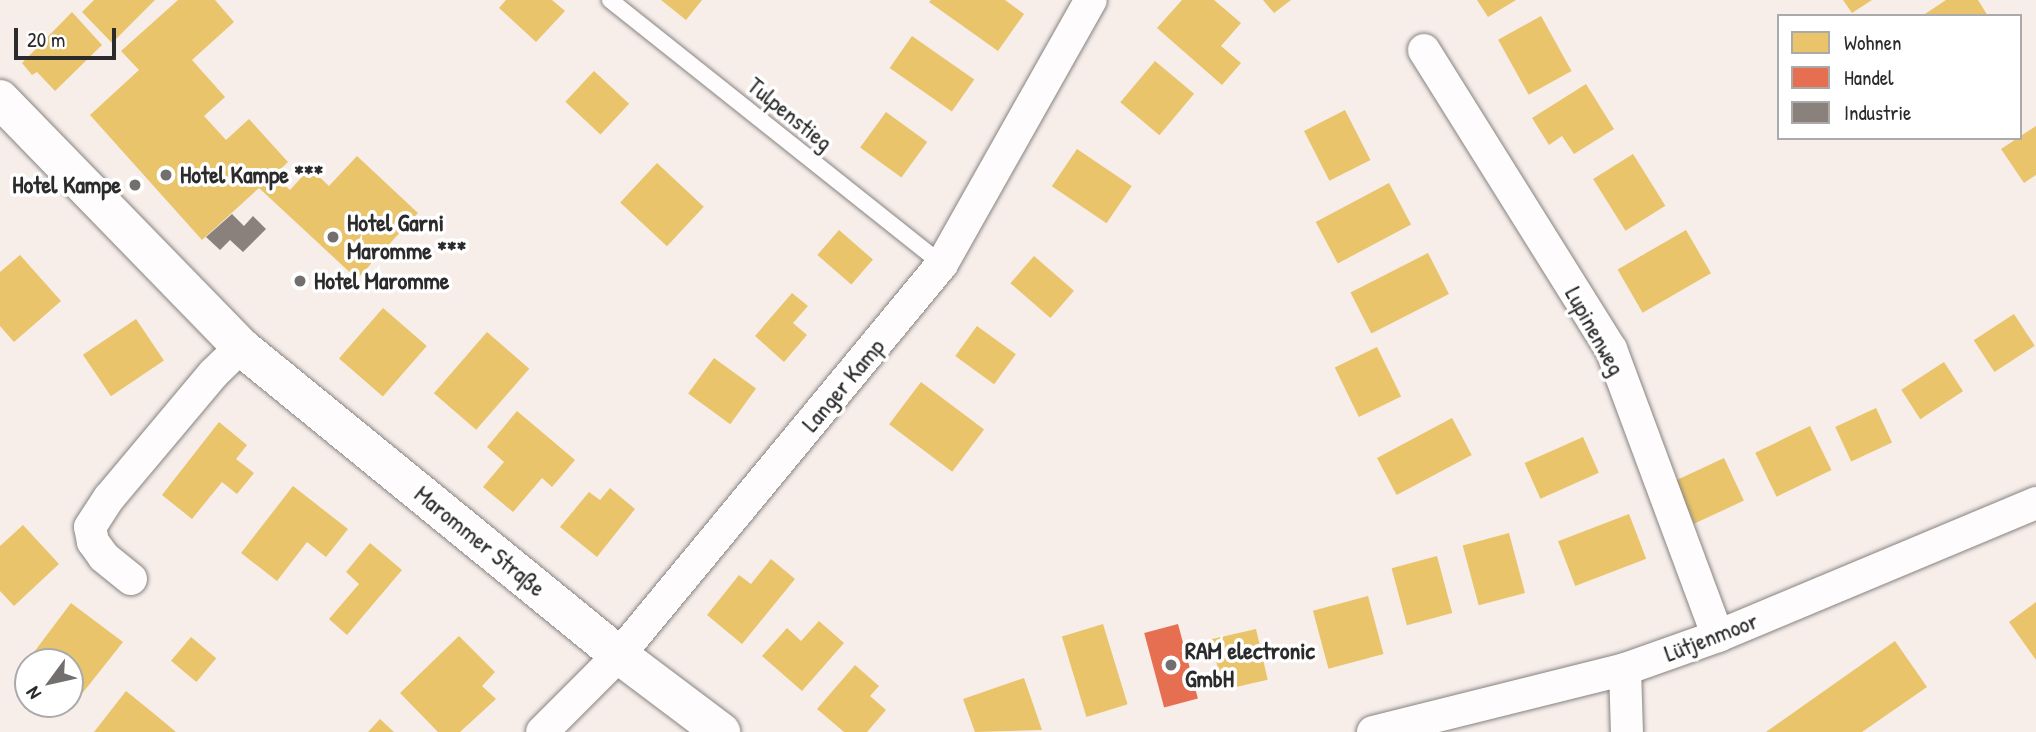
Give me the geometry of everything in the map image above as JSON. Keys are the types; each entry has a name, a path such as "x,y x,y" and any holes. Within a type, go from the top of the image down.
{"street":[{"name":"Langer Kamp","path":"542,732 620,654 942,264 1091,0"},
{"name":"Lupinenweg","path":"1424,50 1611,349 1718,636"},
{"name":"Marommer Straße","path":"0,99 242,347 620,654 721,732"},
{"path":"131,579 104,557 93,542 90,527 108,498 214,373 242,347"},
{"name":"Lütjenmoor","path":"1373,732 1625,669 1718,636 2036,503"},
{"path":"1625,669 1627,732"}],"lane":[{"name":"Tulpenstieg","path":"610,0 942,264"}],"building: Wohnen":[{"path":"94,0 155,0 112,43 82,12"},
{"path":"178,0 215,0 234,22 192,60 225,97 204,116 226,140 249,119 288,162 274,175 290,190 310,168 329,186 357,156 418,213 357,279 259,188 202,240 90,115 139,70 121,51"},
{"path":"506,0 552,0 565,11 536,42 499,8"},
{"path":"661,0 702,0 686,20"},
{"path":"1005,0 1024,14 998,51 929,2"},
{"path":"1182,0 1214,0 1241,23 1221,46 1241,63 1222,85 1157,28"},
{"path":"1263,0 1291,0 1274,13"},
{"path":"1477,0 1516,0 1488,17"},
{"path":"1843,0 1872,0 1852,13"},
{"path":"1946,0 1978,0 1987,14 1925,14"},
{"path":"72,12 102,45 55,91 37,72 32,75 22,63"},
{"path":"1541,16 1572,71 1529,95 1498,40"},
{"path":"912,36 974,80 952,112 890,68"},
{"path":"1155,61 1194,94 1159,135 1120,102"},
{"path":"594,71 629,104 600,134 565,102"},
{"path":"1586,84 1614,129 1574,154 1562,136 1549,145 1532,118"},
{"path":"1345,110 1370,160 1329,181 1304,131"},
{"path":"886,112 927,142 901,178 860,148"},
{"path":"2036,126 2036,175 2024,183 2001,149 2015,140 2022,140 2022,135"},
{"path":"1077,149 1132,186 1107,223 1052,186"},
{"path":"1633,154 1665,206 1625,231 1593,179"},
{"path":"657,163 704,207 667,246 620,202"},
{"path":"1389,183 1411,224 1338,263 1316,222"},
{"path":"839,230 873,260 851,284 817,255"},
{"path":"1686,230 1711,273 1643,313 1618,270"},
{"path":"1428,253 1449,294 1371,333 1350,292"},
{"path":"20,255 61,301 14,342 0,326 0,272"},
{"path":"1034,256 1074,291 1050,318 1010,283"},
{"path":"792,293 808,306 793,323 807,335 784,362 755,336"},
{"path":"383,308 427,346 383,397 339,359"},
{"path":"2014,314 2035,346 1994,372 1974,340"},
{"path":"136,319 164,360 111,396 83,355"},
{"path":"977,326 1016,354 994,384 955,356"},
{"path":"487,332 529,369 476,430 434,393"},
{"path":"1377,347 1401,396 1359,417 1335,368"},
{"path":"714,358 756,389 730,424 688,394"},
{"path":"1944,362 1963,391 1920,419 1901,390"},
{"path":"921,382 984,430 952,472 889,424"},
{"path":"1876,408 1892,442 1851,461 1835,427"},
{"path":"517,411 575,460 552,487 542,478 513,512 483,487 504,462 487,447"},
{"path":"1452,418 1472,455 1397,495 1377,458"},
{"path":"219,422 247,445 236,459 254,473 237,494 222,482 192,519 162,495"},
{"path":"1810,426 1831,470 1777,497 1755,453"},
{"path":"1583,437 1599,473 1540,499 1525,463"},
{"path":"1724,458 1744,501 1694,524 1674,481"},
{"path":"293,486 348,529 326,557 307,542 277,581 241,553"},
{"path":"610,488 635,509 597,557 560,527 589,492 600,500"},
{"path":"1629,514 1646,559 1575,586 1558,541"},
{"path":"23,525 59,564 14,606 0,591 0,546"},
{"path":"1509,533 1525,593 1479,605 1463,545"},
{"path":"370,543 402,570 347,635 329,619 359,584 346,572"},
{"path":"1437,556 1452,613 1407,625 1392,568"},
{"path":"771,559 795,579 742,644 707,615 739,575 751,584"},
{"path":"1368,596 1384,654 1328,669 1313,611"},
{"path":"2036,602 2036,660 2009,622"},
{"path":"71,603 123,642 84,691 84,648 37,648"},
{"path":"819,621 844,643 802,691 762,656 787,628 801,641"},
{"path":"1103,624 1128,704 1086,717 1062,637"},
{"path":"1256,629 1268,680 1223,690 1211,639"},
{"path":"459,636 495,672 482,686 496,699 460,732 438,732 400,693"},
{"path":"191,637 216,658 196,682 171,661"},
{"path":"1895,641 1927,687 1862,732 1766,732"},
{"path":"855,665 879,686 870,696 886,710 867,732 844,732 817,709"},
{"path":"1024,678 1042,730 975,732 963,699"},
{"path":"126,691 152,712 176,732 94,732"},
{"path":"380,719 394,732 368,732"}],"building: Handel":[{"name":"RAM electronic GmbH","path":"1178,624 1198,698 1164,707 1144,633"}],"building: Industrie":[{"path":"232,214 244,226 253,216 266,229 243,252 230,240 220,250 206,237"}],"place":[{"name":"Hotel Kampe ***","path":"166,175"},
{"name":"Hotel Kampe","path":"135,185"},
{"name":"Hotel Garni Maromme ***","path":"333,237"},
{"name":"Hotel Maromme","path":"300,281"},
{"name":"RAM electronic GmbH","path":"1171,665"}]}
